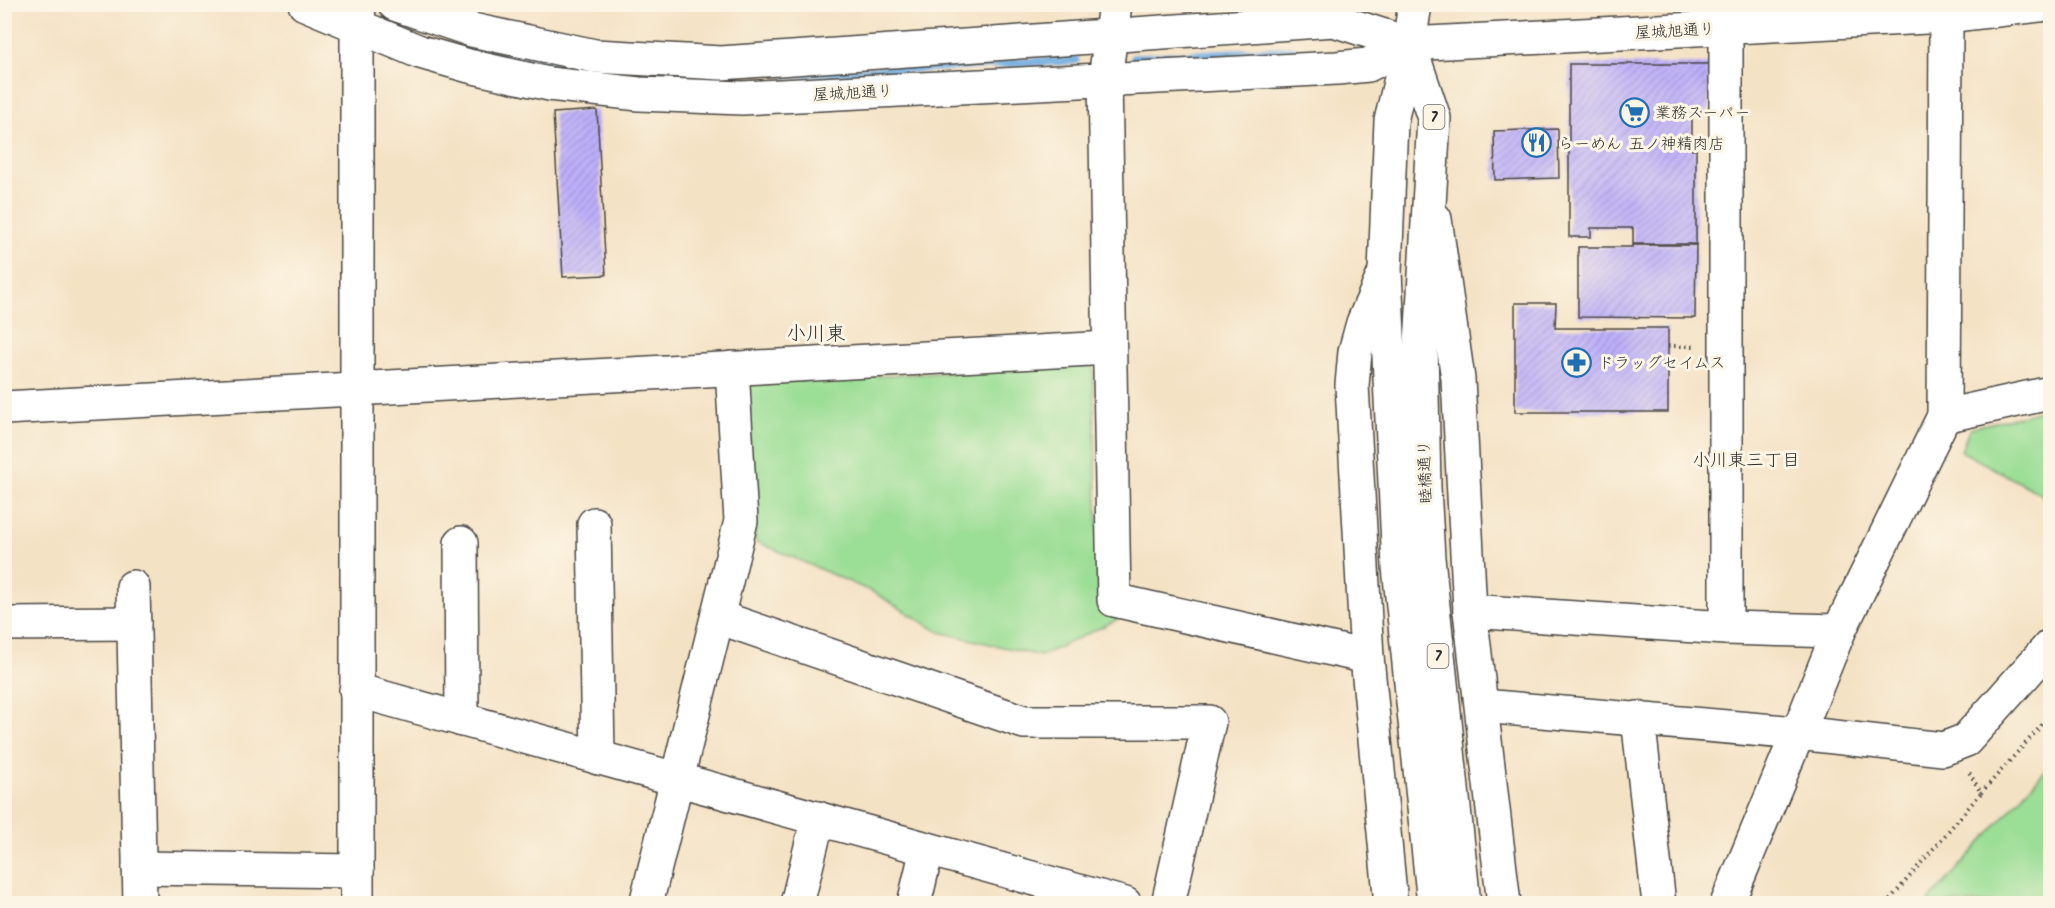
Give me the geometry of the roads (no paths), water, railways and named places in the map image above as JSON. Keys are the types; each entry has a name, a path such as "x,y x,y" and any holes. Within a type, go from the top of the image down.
{"street":[{"name":"屋城旭通り","path":"305,4 358,16 420,52 509,76 549,84 639,94 742,98 1368,65 1409,44"},
{"name":"屋城旭通り","path":"395,4 472,30 595,56 721,63 1113,20 1334,21 1409,44 1727,16 1947,10 2048,4"},
{"name":"睦橋通り","path":"1415,4 1409,44 1391,121 1385,273 1428,558 1464,903"},
{"path":"1727,903 1839,631 1944,416 1947,10"},
{"path":"357,903 358,16"},
{"path":"1726,628 1727,16"},
{"path":"1113,20 1105,80 1114,600 1367,657"},
{"name":"睦橋通り","path":"1409,44 1434,118 1421,345 1406,409 1399,567 1434,903"},
{"path":"1431,194 1458,379 1470,610 1504,903"},
{"path":"1385,273 1363,323 1355,352 1352,385 1367,657 1391,903"},
{"path":"4,408 1109,348"},
{"path":"646,903 741,521 732,368"},
{"path":"1944,416 2050,393"},
{"path":"594,524 598,758"},
{"path":"461,543 462,720"},
{"path":"133,587 140,903"},
{"path":"1470,610 1726,628 1839,631"},
{"path":"718,617 1024,722 1209,722 1168,903"},
{"path":"4,624 134,623"},
{"path":"1482,706 1638,718 1943,749 1966,740 2050,646"},
{"path":"356,690 927,849 1052,894 1125,903"},
{"path":"1638,718 1659,903"},
{"path":"797,903 818,818"},
{"path":"914,903 927,849"},
{"path":"139,868 357,871"}],"waterway":[{"path":"466,46 569,69 590,70"},
{"path":"1135,58 1293,50"},
{"path":"787,75 1075,60"}],"place":[{"name":"業務スーパー","path":"1634,112"},
{"name":"らーめん 五ノ神精肉店","path":"1537,143"},
{"name":"ドラッグセイムス","path":"1577,362"}],"district":[{"name":"小川東","path":"816,333"},
{"name":"小川東三丁目","path":"1746,460"}]}
